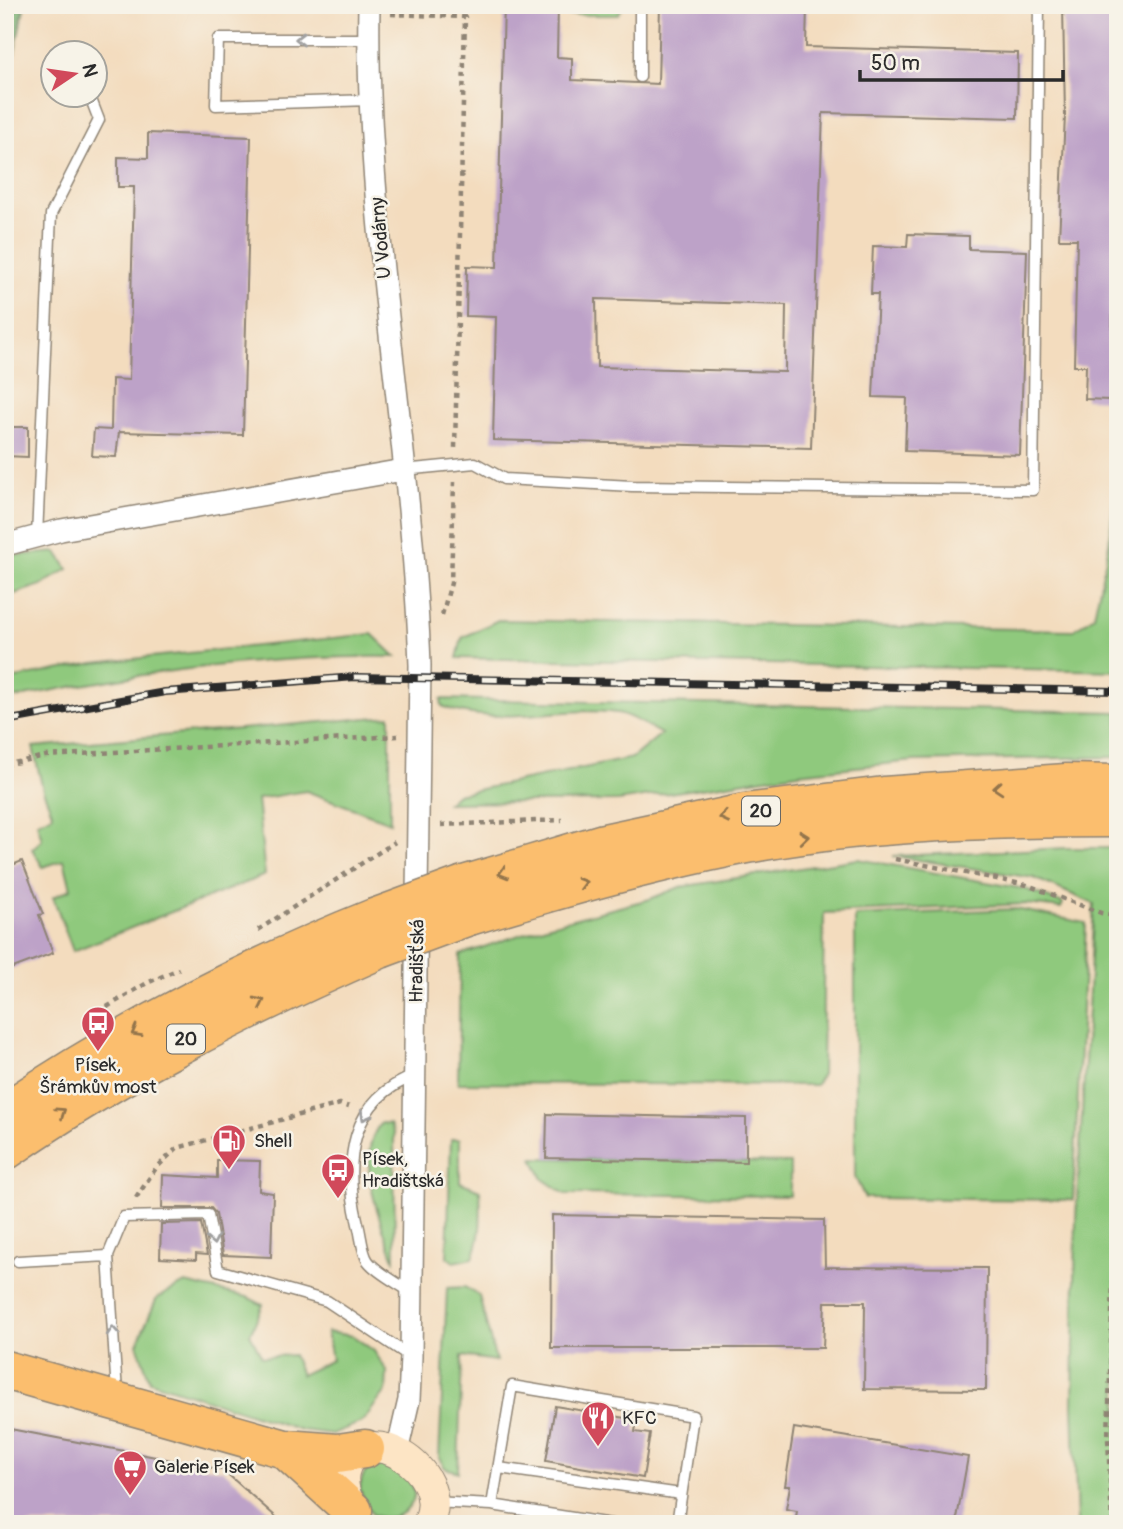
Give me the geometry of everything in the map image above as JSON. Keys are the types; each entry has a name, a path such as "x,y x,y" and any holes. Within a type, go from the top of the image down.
{"highway":[{"name":"20","path":"1068,801 1118,784"},
{"name":"20","path":"5,1112 98,1053 217,987 288,952 377,933 467,900 604,843 744,813 884,796 1068,801 1118,818"},
{"name":"20","path":"5,1151 68,1107 377,933"},
{"path":"5,1370 118,1399 285,1449 311,1453 381,1450"},
{"path":"285,1449 359,1517"}],"street":[{"name":"U Vodárny","path":"369,9 371,100 381,245 403,470"},
{"path":"5,545 403,470"},
{"name":"Hradišťská","path":"359,1517 345,1491 344,1475 349,1460 381,1450 407,1415 411,1357 417,1075 420,665 415,572 403,470"},
{"path":"381,1450 422,1473 431,1513"}],"lane":[{"path":"640,5 640,77"},
{"path":"403,470 475,463 503,480 619,486 1032,490 1039,5"},
{"path":"368,39 218,39 216,104 371,100"},
{"path":"37,537 51,214 99,120 94,108"},
{"path":"412,1293 368,1261 353,1202 353,1148 366,1111 390,1087 417,1075"},
{"path":"118,1399 108,1255 124,1217 208,1215 218,1270 327,1301 411,1357"},
{"path":"18,1261 108,1255"},
{"path":"492,1505 512,1386 694,1416 677,1524"},
{"path":"499,1468 681,1494"},
{"path":"431,1513 492,1505 611,1524"}],"path":[{"path":"369,9 465,17 451,583 439,628 420,665"},
{"path":"5,765 44,756 420,735"},
{"path":"249,938 268,922 419,826 565,820"},
{"path":"883,857 1027,885 1101,913 1118,916"},
{"path":"124,1217 156,1168 177,1148 340,1104 366,1111"},
{"path":"1112,1524 1108,1438 1118,1124"}],"green space":[{"path":"561,5 625,5 617,15 561,15"},
{"path":"5,7 24,8 5,98"},
{"path":"1118,458 1118,671 457,658 462,638 498,620 1074,630 1094,616 1109,544"},
{"path":"57,552 68,569 41,585 5,597 5,556"},
{"path":"372,634 396,657 298,659 199,668 5,700 5,680 94,663"},
{"path":"441,699 1118,712 1118,757 914,761 798,773 618,801 447,803 457,794 632,758 661,734 617,713 596,711 482,715 442,706"},
{"path":"390,716 390,822 306,791 257,799 265,875 73,951 53,897 71,889 64,860 43,867 32,849 42,840 37,822 53,815 43,790 33,747"},
{"path":"1118,848 1118,1524 1077,1524 1073,1405 1076,1218 1094,904 1034,878 893,856"},
{"path":"858,859 1025,889 1063,903 1061,908 1026,904 824,913 822,1074 816,1085 458,1083 460,955 546,926 650,899 680,887"},
{"path":"1016,909 1086,923 1073,1200 865,1198 855,1177 855,916"},
{"path":"381,1123 390,1124 394,1134 395,1262 377,1211 369,1172 373,1137"},
{"path":"451,1139 460,1139 460,1182 480,1190 481,1208 473,1258 454,1262 447,1257"},
{"path":"533,1158 790,1163 790,1196 565,1194 543,1179"},
{"path":"185,1283 247,1297 263,1305 250,1334 262,1357 293,1355 301,1375 332,1360 327,1332 353,1336 374,1351 387,1371 386,1391 362,1422 332,1434 301,1430 150,1381 137,1344 157,1298"},
{"path":"465,1287 479,1296 496,1361 462,1356 458,1472 445,1468 439,1458 447,1288"},
{"path":"384,1464 411,1482 414,1493 406,1510 397,1516 386,1518 373,1515 360,1491 361,1480 366,1472 373,1466"}],"building":[{"path":"504,5 558,5 557,57 572,58 572,80 658,84 660,5 807,5 806,47 1018,53 1017,118 823,113 811,448 493,440 496,317 466,316 467,266 497,267","holes":["596,299 786,305 785,372 597,367"]},
{"path":"1063,5 1115,5 1113,129 1118,129 1118,135 1110,400 1085,399 1086,366 1074,366 1077,239 1059,239 1065,116"},
{"path":"148,133 251,137 243,435 119,432 116,457 92,456 94,429 111,430 112,379 129,380 134,187 118,187 118,157 148,158"},
{"path":"908,234 969,236 969,249 1027,251 1020,455 905,451 907,398 873,397 878,294 871,294 873,246 907,247"},
{"path":"5,427 28,427 28,457 5,456"},
{"path":"22,861 43,914 39,915 53,953 5,971 5,868"},
{"path":"547,1114 746,1118 746,1162 546,1158"},
{"path":"217,1160 260,1161 259,1191 273,1193 271,1257 223,1255 216,1214 211,1208 162,1208 163,1175 217,1178"},
{"path":"552,1215 824,1220 825,1267 987,1268 986,1390 864,1389 865,1302 825,1302 823,1348 551,1348"},
{"path":"201,1223 207,1255 196,1254 196,1260 160,1258 161,1224"},
{"name":"KFC","path":"555,1406 637,1420 635,1432 650,1434 643,1478 546,1461"},
{"name":"Galerie Písek","path":"5,1428 223,1470 284,1524 5,1524"},
{"path":"794,1428 968,1457 956,1524 795,1524 797,1511 786,1509 790,1486 785,1486"}],"railway":[{"path":"5,721 165,692 355,677 1118,691"}],"place":[{"name":"Písek, Šrámkův most","path":"98,1053"},
{"name":"Shell","path":"229,1171"},
{"name":"Písek, Hradištská","path":"338,1200"},
{"name":"KFC","path":"598,1448"},
{"name":"Galerie Písek","path":"130,1497"}]}
